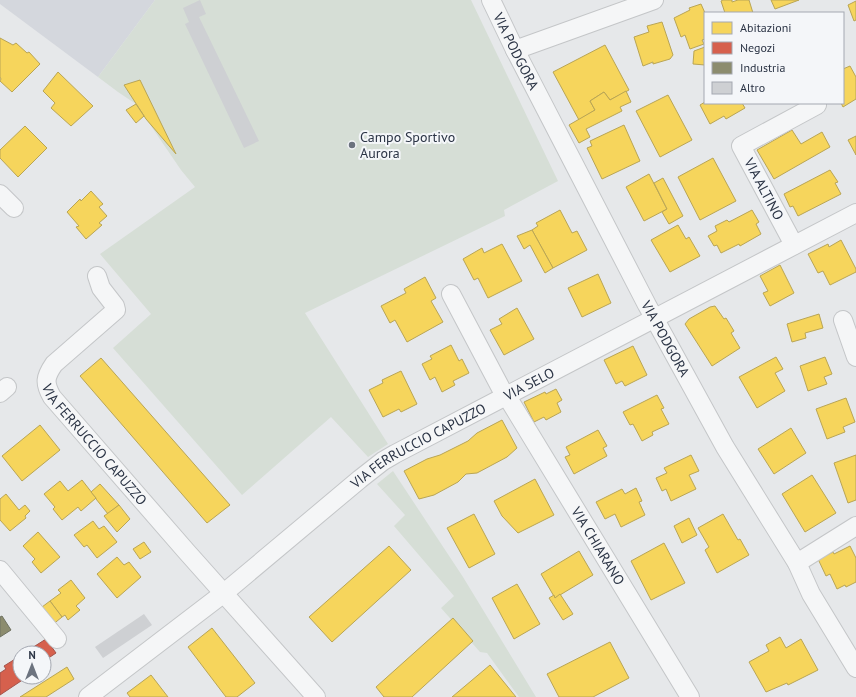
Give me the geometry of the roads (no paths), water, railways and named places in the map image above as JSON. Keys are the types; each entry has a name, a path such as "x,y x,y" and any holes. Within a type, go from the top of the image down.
{"street":[{"name":"VIA PODGORA","path":"491,0 515,50 654,318 725,447 797,563 811,594 856,668"},
{"path":"515,50 654,0"},
{"name":"VIA ALTINO","path":"794,245 741,146 817,105"},
{"path":"0,194 14,208"},
{"path":"654,318 856,212"},
{"name":"VIA FERRUCCIO CAPUZZO","path":"97,276 101,288 116,306 116,310 54,364 46,379 47,388 57,402 224,593"},
{"name":"VIA SELO","path":"451,294 505,396 654,318"},
{"path":"842,320 856,357"},
{"name":"VIA FERRUCCIO CAPUZZO","path":"88,697 224,593 383,461 505,396"},
{"name":"VIA CHIARANO","path":"505,396 511,403 690,697"},
{"path":"797,563 856,526"},
{"path":"0,570 57,638"},
{"path":"224,593 316,697"}],"place":[{"name":"Campo Sportivo Aurora","path":"352,145"}]}
